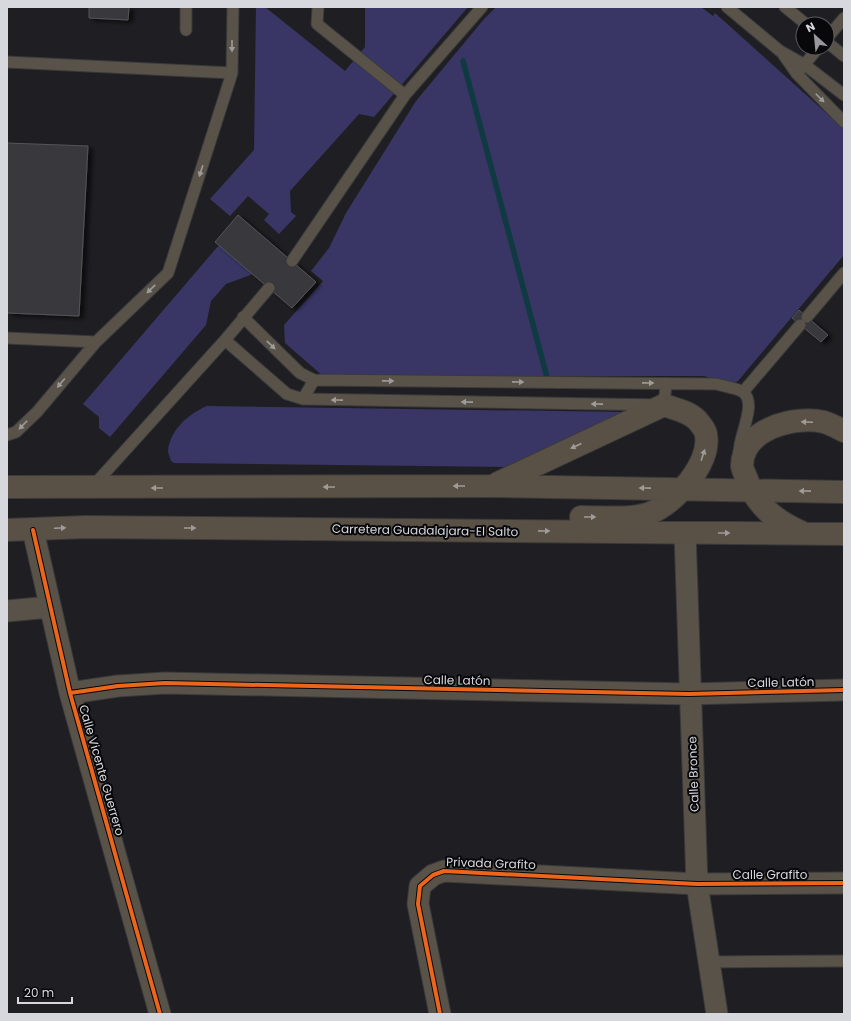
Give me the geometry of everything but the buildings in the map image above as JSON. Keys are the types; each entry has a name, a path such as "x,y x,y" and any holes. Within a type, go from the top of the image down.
{"main road":[{"path":"371,530 438,517 641,515 660,508 684,488 693,478 702,460 706,435 696,419 688,413 664,405 492,486"},
{"path":"803,533 779,522 765,509 750,490 742,466 746,450 753,439 764,431 782,424 800,421 824,422 844,431"},
{"path":"7,488 492,486 684,488 844,492"},
{"name":"Carretera Guadalajara-El Salto","path":"7,530 86,527 844,534"}],"street":[{"name":"Calle Vicente Guerrero","path":"33,530 70,693 160,1014"},
{"name":"Calle Bronce","path":"685,533 689,694 697,884 717,1014"},
{"path":"7,612 50,607"},
{"name":"Calle Latón","path":"70,693 118,686 165,683 689,694 844,690"},
{"name":"Privada Grafito","path":"440,1014 418,904 420,886 432,875 444,870 697,884"},
{"name":"Calle Grafito","path":"697,884 844,883"}],"lane":[{"path":"186,7 186,30"},
{"path":"7,435 16,432 37,412 96,342 168,273 232,73 233,7"},
{"path":"318,7 317,24 405,95"},
{"path":"292,261 405,95 482,7"},
{"path":"727,7 780,51 805,65 844,95"},
{"path":"785,7 796,16"},
{"path":"835,29 844,18"},
{"path":"835,49 844,56"},
{"path":"780,51 797,74 844,122"},
{"path":"797,74 812,56"},
{"path":"7,62 232,73"},
{"path":"743,392 842,277"},
{"path":"91,488 269,288"},
{"path":"243,317 300,373 314,380 716,384 743,392 750,402 750,412 739,444 739,456 742,466"},
{"path":"7,338 96,342"},
{"path":"224,340 287,394 303,400 664,405 666,384"},
{"path":"303,400 314,380"},
{"path":"709,962 844,960"}],"shaded area":[{"path":"256,7 265,7 345,71 365,47 365,7 468,7 374,117 359,114 290,191 291,212 296,216 279,234 264,220 269,214 248,196 230,216 210,199 254,150"},
{"path":"496,7 701,7 713,16 715,13 844,129 844,255 738,381 730,384 704,376 323,376 285,343 284,325 323,281 311,271 329,248 346,213 416,101 484,19"},
{"path":"219,245 253,274 226,284 211,301 206,325 110,437 99,428 99,417 83,404"},
{"path":"207,406 622,412 518,467 174,463 171,461 168,452 169,444 176,430 193,414"}],"waterway":[{"path":"463,61 548,381"}],"cycle path":[{"path":"33,530 70,693 160,1014"},
{"path":"70,693 118,686 165,683 689,694 844,690"},
{"path":"440,1014 418,904 420,886 433,875 444,871 697,884 844,883"}]}
